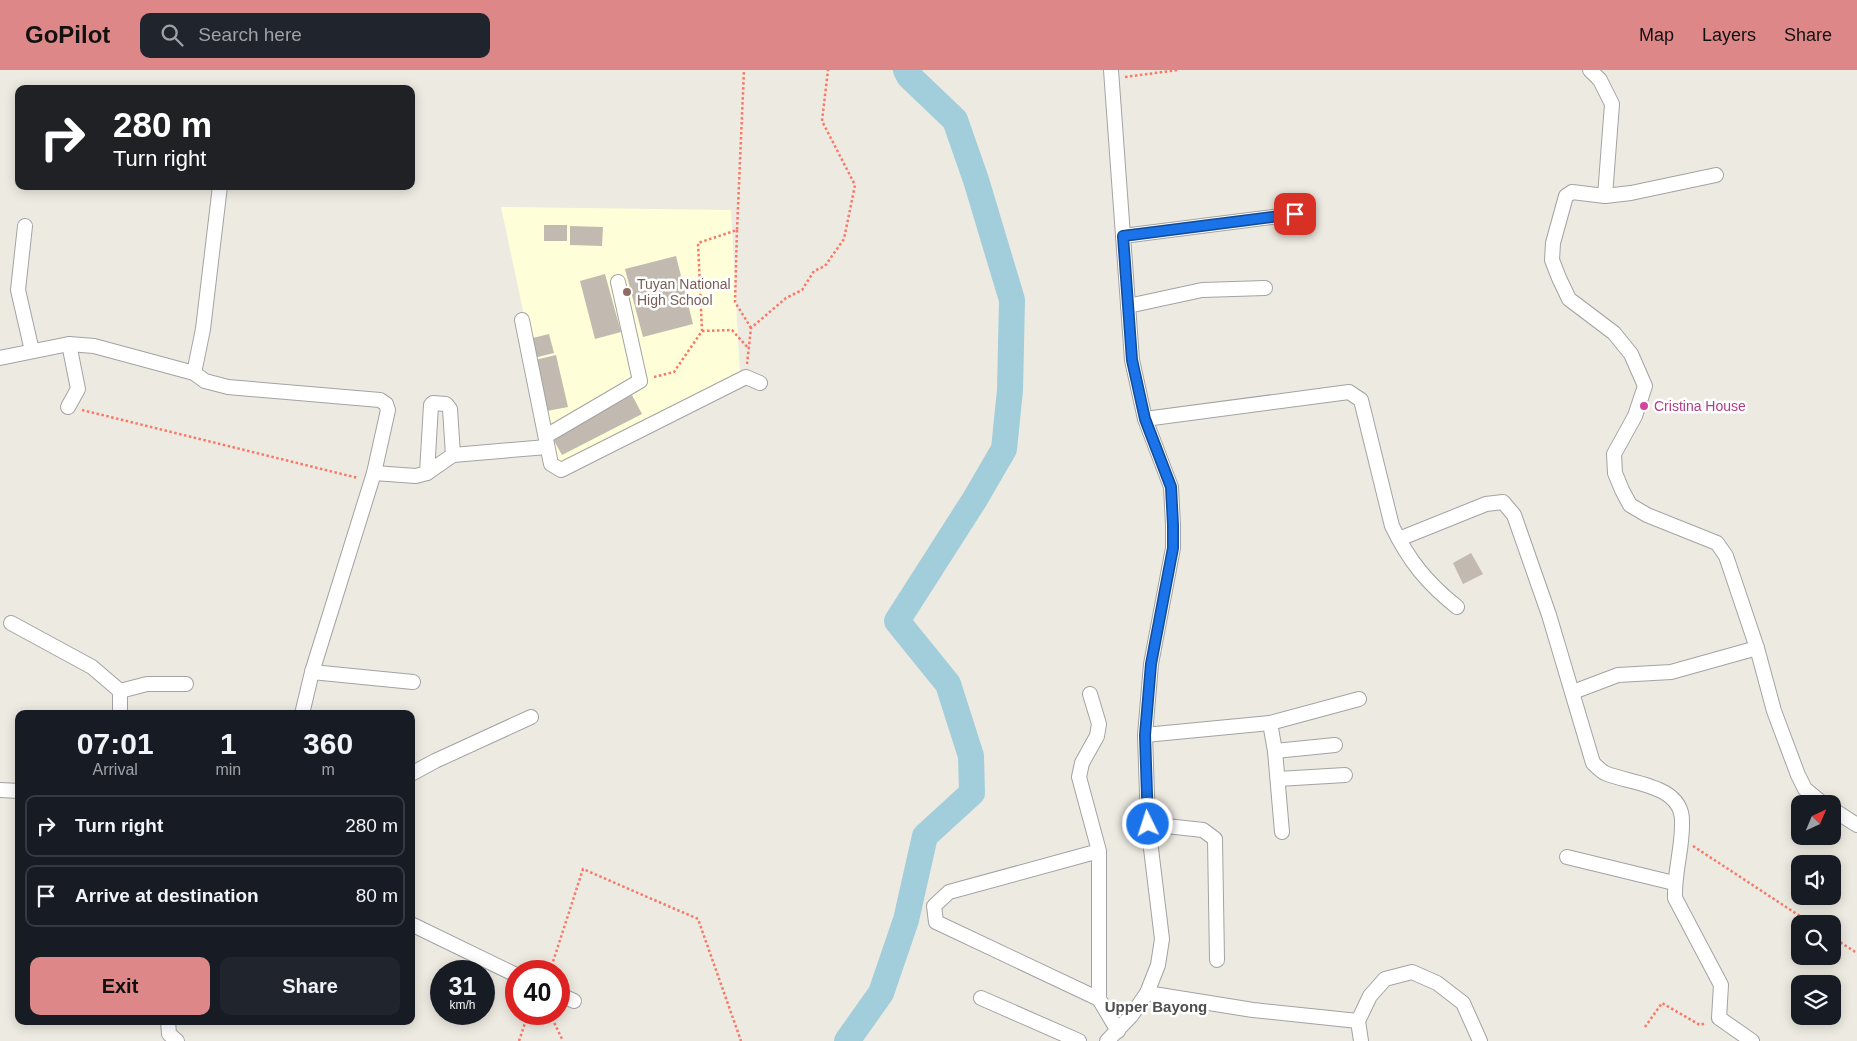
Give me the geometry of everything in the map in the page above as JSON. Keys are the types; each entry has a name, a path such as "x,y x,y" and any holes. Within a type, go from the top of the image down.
{"street":[{"path":"1590,70 1600,80 1612,104 1605,196"},
{"path":"1108,1041 1147,993 1158,965 1162,939 1148,824 1145,735 1151,664 1173,548 1171,487 1145,419 1132,360 1111,74"},
{"path":"1716,175 1605,196 1572,192 1566,196 1552,243 1552,260 1569,299 1614,333 1631,354 1645,386 1635,416 1614,454 1615,473 1630,505 1647,515 1717,543 1726,556 1758,648 1774,711 1798,774 1805,788 1813,795"},
{"path":"194,373 203,329 220,190"},
{"path":"1123,236 1295,214"},
{"path":"25,226 18,290 32,351"},
{"path":"373,477 416,476 427,472 453,455 547,442 640,381 618,282"},
{"path":"1128,306 1202,290 1266,288"},
{"path":"522,320 552,464 561,470 746,377 760,383"},
{"path":"68,344 78,389 68,407"},
{"path":"0,358 68,344 94,346 194,373 205,381 228,387 380,400 386,404 388,410 373,477 312,672 303,710"},
{"path":"1145,419 1349,392 1361,400 1392,526 1399,540 1414,566 1432,588 1457,607"},
{"path":"427,472 430,405 433,403 446,404 450,409 453,455"},
{"path":"1399,540 1486,504 1503,502 1514,515 1573,692 1594,763 1603,772 1654,788 1669,796 1679,806 1682,839 1674,883 1674,898 1721,985 1719,1018 1752,1041"},
{"path":"11,623 92,667 120,691 120,710"},
{"path":"1573,692 1618,675 1671,672 1758,648"},
{"path":"312,672 413,682"},
{"path":"120,691 147,684 186,684"},
{"path":"1090,694 1099,724 1097,736 1082,763 1079,777 1099,851 1099,999 1118,1031"},
{"path":"1145,735 1270,723 1359,699"},
{"path":"415,772 531,717"},
{"path":"1270,723 1275,751 1282,832"},
{"path":"1275,751 1335,745"},
{"path":"1278,779 1345,775"},
{"path":"0,790 15,792"},
{"path":"1841,815 1857,825"},
{"path":"1148,824 1203,830 1215,839 1217,960"},
{"path":"1099,851 948,892 934,906 936,922 1099,999"},
{"path":"1567,857 1674,883"},
{"path":"415,926 505,970"},
{"path":"1362,1041 1358,1021 1370,996 1385,980 1412,972 1437,983 1463,1002 1480,1041"},
{"path":"1147,993 1253,1010 1358,1021"},
{"path":"980,998 1079,1041"},
{"path":"570,999 574,1001"},
{"path":"168,1025 169,1034 176,1041"}],"path":[{"path":"744,70 741,99 735,302 751,328 746,377"},
{"path":"751,328 786,298 802,290 814,271 825,266 844,239 855,186 822,121 828,70"},
{"path":"1111,74 1178,70"},
{"path":"640,381 674,372 702,331 698,242 737,230"},
{"path":"702,331 732,330 749,349"},
{"path":"68,407 373,477"},
{"path":"1682,839 1798,915"},
{"path":"554,960 583,869 698,919 741,1041"},
{"path":"1841,943 1857,953"},
{"path":"1644,1027 1662,1003 1700,1025 1719,1018"},
{"path":"520,1041 525,1025"},
{"path":"555,1025 563,1041"}],"shaded area":[{"name":"Tuyan National High School","path":"501,207 731,210 740,374 556,465"}],"building":[{"path":"544,225 567,225 567,241 544,241"},
{"path":"570,226 603,227 602,246 570,245"},
{"path":"676,256 693,324 643,337 625,269"},
{"path":"605,274 621,332 595,339 580,281"},
{"path":"549,334 554,353 534,358 529,339"},
{"path":"556,355 568,407 547,411 535,360"},
{"path":"632,395 642,414 562,455 552,437"},
{"path":"1471,553 1483,574 1463,584 1453,563"}],"waterway":[{"path":"847,1041 881,993 906,920 925,836 972,793 971,756 948,684 897,621 975,499 1004,449 1010,390 1012,300 976,180 955,120 909,76 906,70"}],"place":[{"name":"Tuyan National High School","path":"627,292"},
{"name":"Cristina House","path":"1644,406"}],"district":[{"name":"Upper Bayong","path":"1156,1006"}],"route":[{"path":"1148,824 1145,735 1151,664 1173,548 1173,525 1171,487 1145,419 1132,360 1123,236 1295,214"}]}
